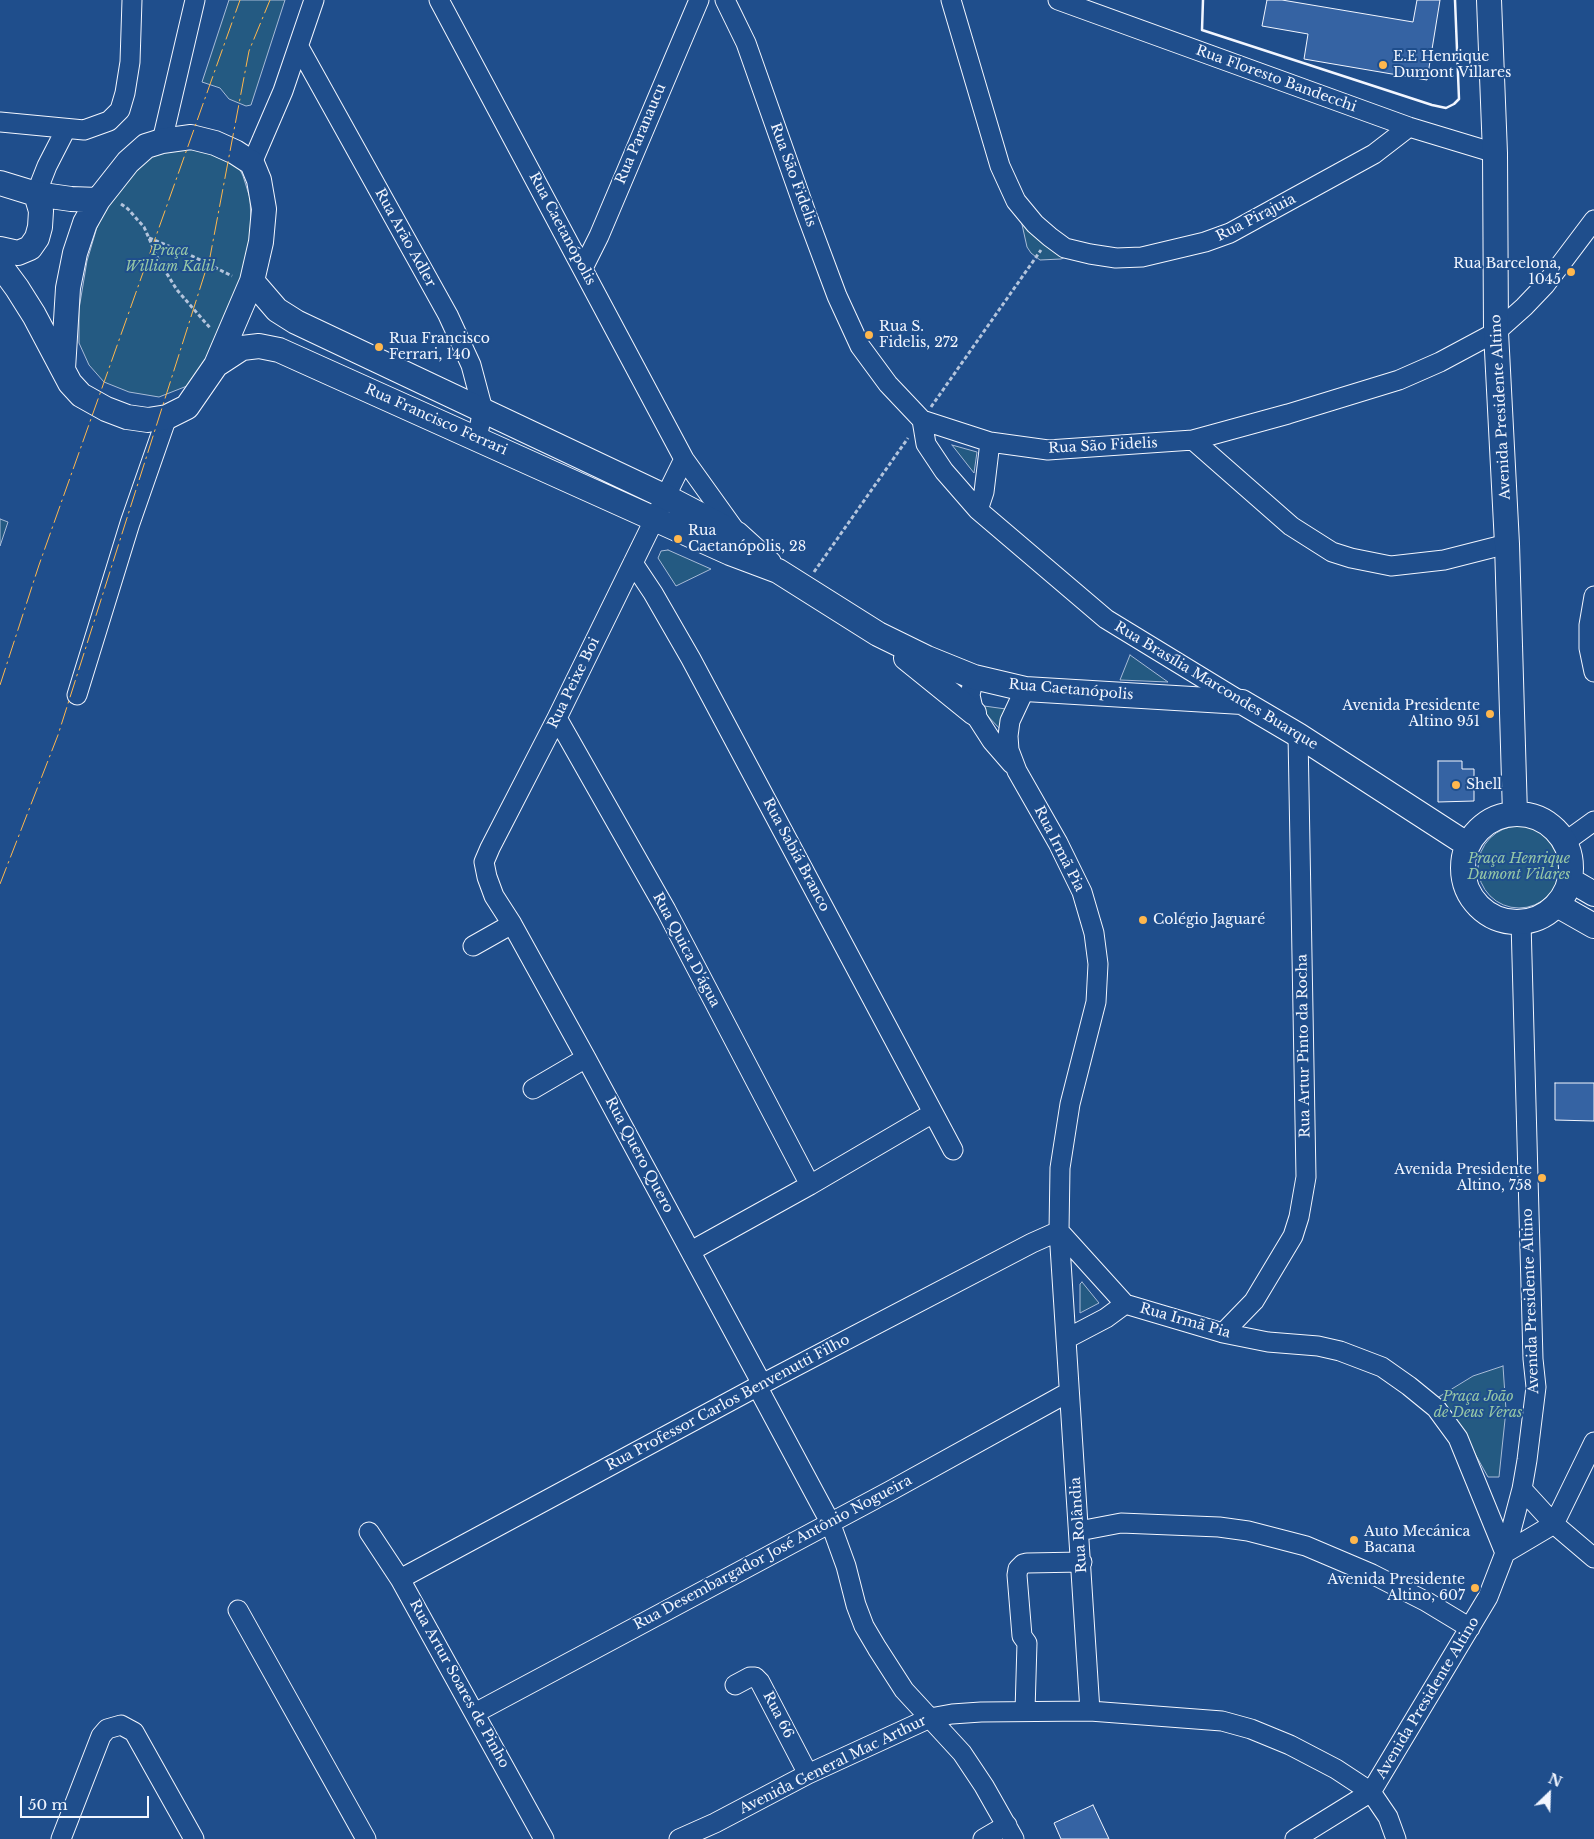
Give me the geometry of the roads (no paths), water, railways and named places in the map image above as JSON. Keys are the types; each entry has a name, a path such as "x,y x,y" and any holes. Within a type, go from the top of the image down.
{"main road":[{"name":"Avenida Presidente Altino","path":"1489,0 1495,153 1496,332 1507,544 1515,814"},
{"path":"0,265 30,308 70,382 81,395 106,410 127,417 148,420 167,417 187,407 216,364 252,281 261,242 264,209 260,180 252,163 235,152 215,143 190,137 162,140 146,146 128,162 100,197 85,223 75,253 68,288 63,368"},
{"path":"0,184 36,194 70,199 100,197"},
{"path":"0,248 18,253 30,248 37,238 41,211 36,194"},
{"name":"Rua Francisco Ferrari","path":"252,281 277,310 296,322 666,497"},
{"name":"Rua Francisco Ferrari","path":"216,364 242,348 259,346 278,350 655,518"},
{"name":"Rua Caetanópolis","path":"666,497 737,534 778,571 878,634 974,678 1025,688 1242,702"},
{"name":"Rua Caetanópolis","path":"655,518 730,553 778,571"},
{"path":"878,634 974,713"},
{"name":"Rua Brasília Marcondes Buarque","path":"1242,702 1298,735 1468,845"},
{"path":"1505,815 1530,815 1544,821 1556,830 1565,842 1571,861 1570,880 1563,898 1546,914 1534,919 1509,922 1493,916 1479,907 1472,898 1467,888 1463,867 1464,855 1473,836 1487,823 1505,815"},
{"path":"1570,880 1594,894"},
{"path":"1557,905 1594,926"}],"street":[{"path":"0,122 84,130 109,121 120,110 125,93 130,62 132,0"},
{"path":"162,140 195,0"},
{"path":"252,163 283,91 314,0"},
{"name":"Rua Caetanópolis","path":"439,0 684,458 737,534"},
{"name":"Rua Paranaucu","path":"583,268 599,236 699,0"},
{"name":"Rua São Fidelis","path":"725,0 746,43 806,213 838,296 860,346 888,384 922,420 990,442 1048,450 1193,440 1288,414 1399,380 1440,362 1496,332 1545,285 1594,220"},
{"name":"Rua Pirajuia","path":"951,0 1000,166 1016,201 1035,224 1065,248 1116,258 1142,257 1230,234 1365,159 1409,127"},
{"name":"Rua Floresto Bandecchi","path":"1058,0 1409,127 1495,153"},
{"name":"Rua Arão Adler","path":"299,47 448,316 471,365 484,410"},
{"path":"36,194 47,166 66,129"},
{"path":"477,438 484,410"},
{"path":"77,695 130,523 167,417"},
{"name":"Rua Brasília Marcondes Buarque","path":"922,420 926,444 944,471 978,510 1106,619 1242,702"},
{"path":"1193,440 1291,526 1332,552 1391,566 1444,560 1507,544"},
{"path":"978,510 984,492 990,442"},
{"path":"655,518 684,458"},
{"name":"Rua Peixe Boi","path":"490,848 557,718 655,518"},
{"name":"Rua Sabiá Branco","path":"633,563 653,593 691,659 953,1150"},
{"path":"1594,596 1589,625 1589,648 1594,672"},
{"name":"Rua Irmã Pia","path":"974,678 970,695 974,713 992,742 1018,771"},
{"name":"Rua Irmã Pia","path":"1025,688 1010,721 1008,736 1010,750 1018,771 1058,843 1082,892 1094,933 1098,964 1096,1002 1070,1104 1060,1168 1059,1231 1125,1304 1223,1333 1268,1342 1318,1346 1340,1351 1382,1367 1409,1386 1436,1408 1458,1438 1504,1553"},
{"name":"Rua Quica D'água","path":"557,718 666,910 810,1184"},
{"name":"Rua Artur Pinto da Rocha","path":"1223,1333 1254,1301 1293,1236 1300,1217 1306,1177 1298,735"},
{"path":"1565,842 1594,821"},
{"name":"Rua Quero Quero","path":"490,848 484,862 494,896 512,924 691,1251 830,1522 846,1566 850,1586 864,1626 904,1690 962,1753 984,1786 1010,1832"},
{"name":"Avenida Presidente Altino","path":"1295,1839 1371,1792 1488,1597 1504,1553 1522,1489 1528,1460 1536,1387 1533,1359 1520,922"},
{"path":"473,946 512,924"},
{"path":"533,1089 586,1058"},
{"path":"691,1251 933,1113"},
{"name":"Rua Rolândia","path":"1059,1231 1082,1562 1090,1711"},
{"name":"Rua Professor Carlos Benvenutti Filho","path":"400,1579 759,1385 1032,1243 1059,1231"},
{"path":"1066,1339 1106,1318 1125,1304"},
{"name":"Rua Desembargador José Antônio Nogueira","path":"475,1713 890,1491 1069,1392"},
{"path":"1504,1553 1554,1524 1594,1442"},
{"path":"1522,1489 1554,1524 1594,1558"},
{"path":"1079,1531 1121,1524 1219,1527 1248,1531 1306,1546 1372,1574 1427,1602 1470,1628"},
{"name":"Rua Artur Soares de Pinho","path":"369,1532 400,1579 544,1839"},
{"path":"1026,1711 1027,1643 1022,1636 1018,1569 1027,1563 1082,1562"},
{"path":"238,1610 366,1839"},
{"name":"Rua 66","path":"735,1685 750,1677 755,1677 760,1682 808,1774"},
{"name":"Avenida General Mac Arthur","path":"679,1839 715,1823 808,1774 930,1718 961,1713 1090,1711 1222,1721 1290,1745 1336,1769 1371,1792 1388,1817 1396,1839"},
{"path":"61,1839 101,1736 107,1729 121,1725 134,1732 194,1839"},
{"path":"983,1839 1010,1832"}],"place":[{"name":"E.E Henrique Dumont Villares","path":"1383,65"},
{"name":"Rua Barcelona, 1045","path":"1571,272"},
{"name":"Rua S. Fidelis, 272","path":"869,335"},
{"name":"Rua Francisco Ferrari, 140","path":"379,347"},
{"name":"Rua Caetanópolis, 28","path":"678,539"},
{"name":"Avenida Presidente Altino 951","path":"1490,714"},
{"name":"Shell","path":"1456,785"},
{"name":"Colégio Jaguaré","path":"1143,920"},
{"name":"Avenida Presidente Altino, 758","path":"1542,1178"},
{"name":"Auto Mecánica Bacana","path":"1354,1540"},
{"name":"Avenida Presidente Altino, 607","path":"1475,1588"}],"park label":[{"name":"Praça William Kalil","path":"170,260"},
{"name":"Praça Henrique Dumont Vilares","path":"1519,868"},
{"name":"Praça João de Deus Veras","path":"1478,1405"}]}
